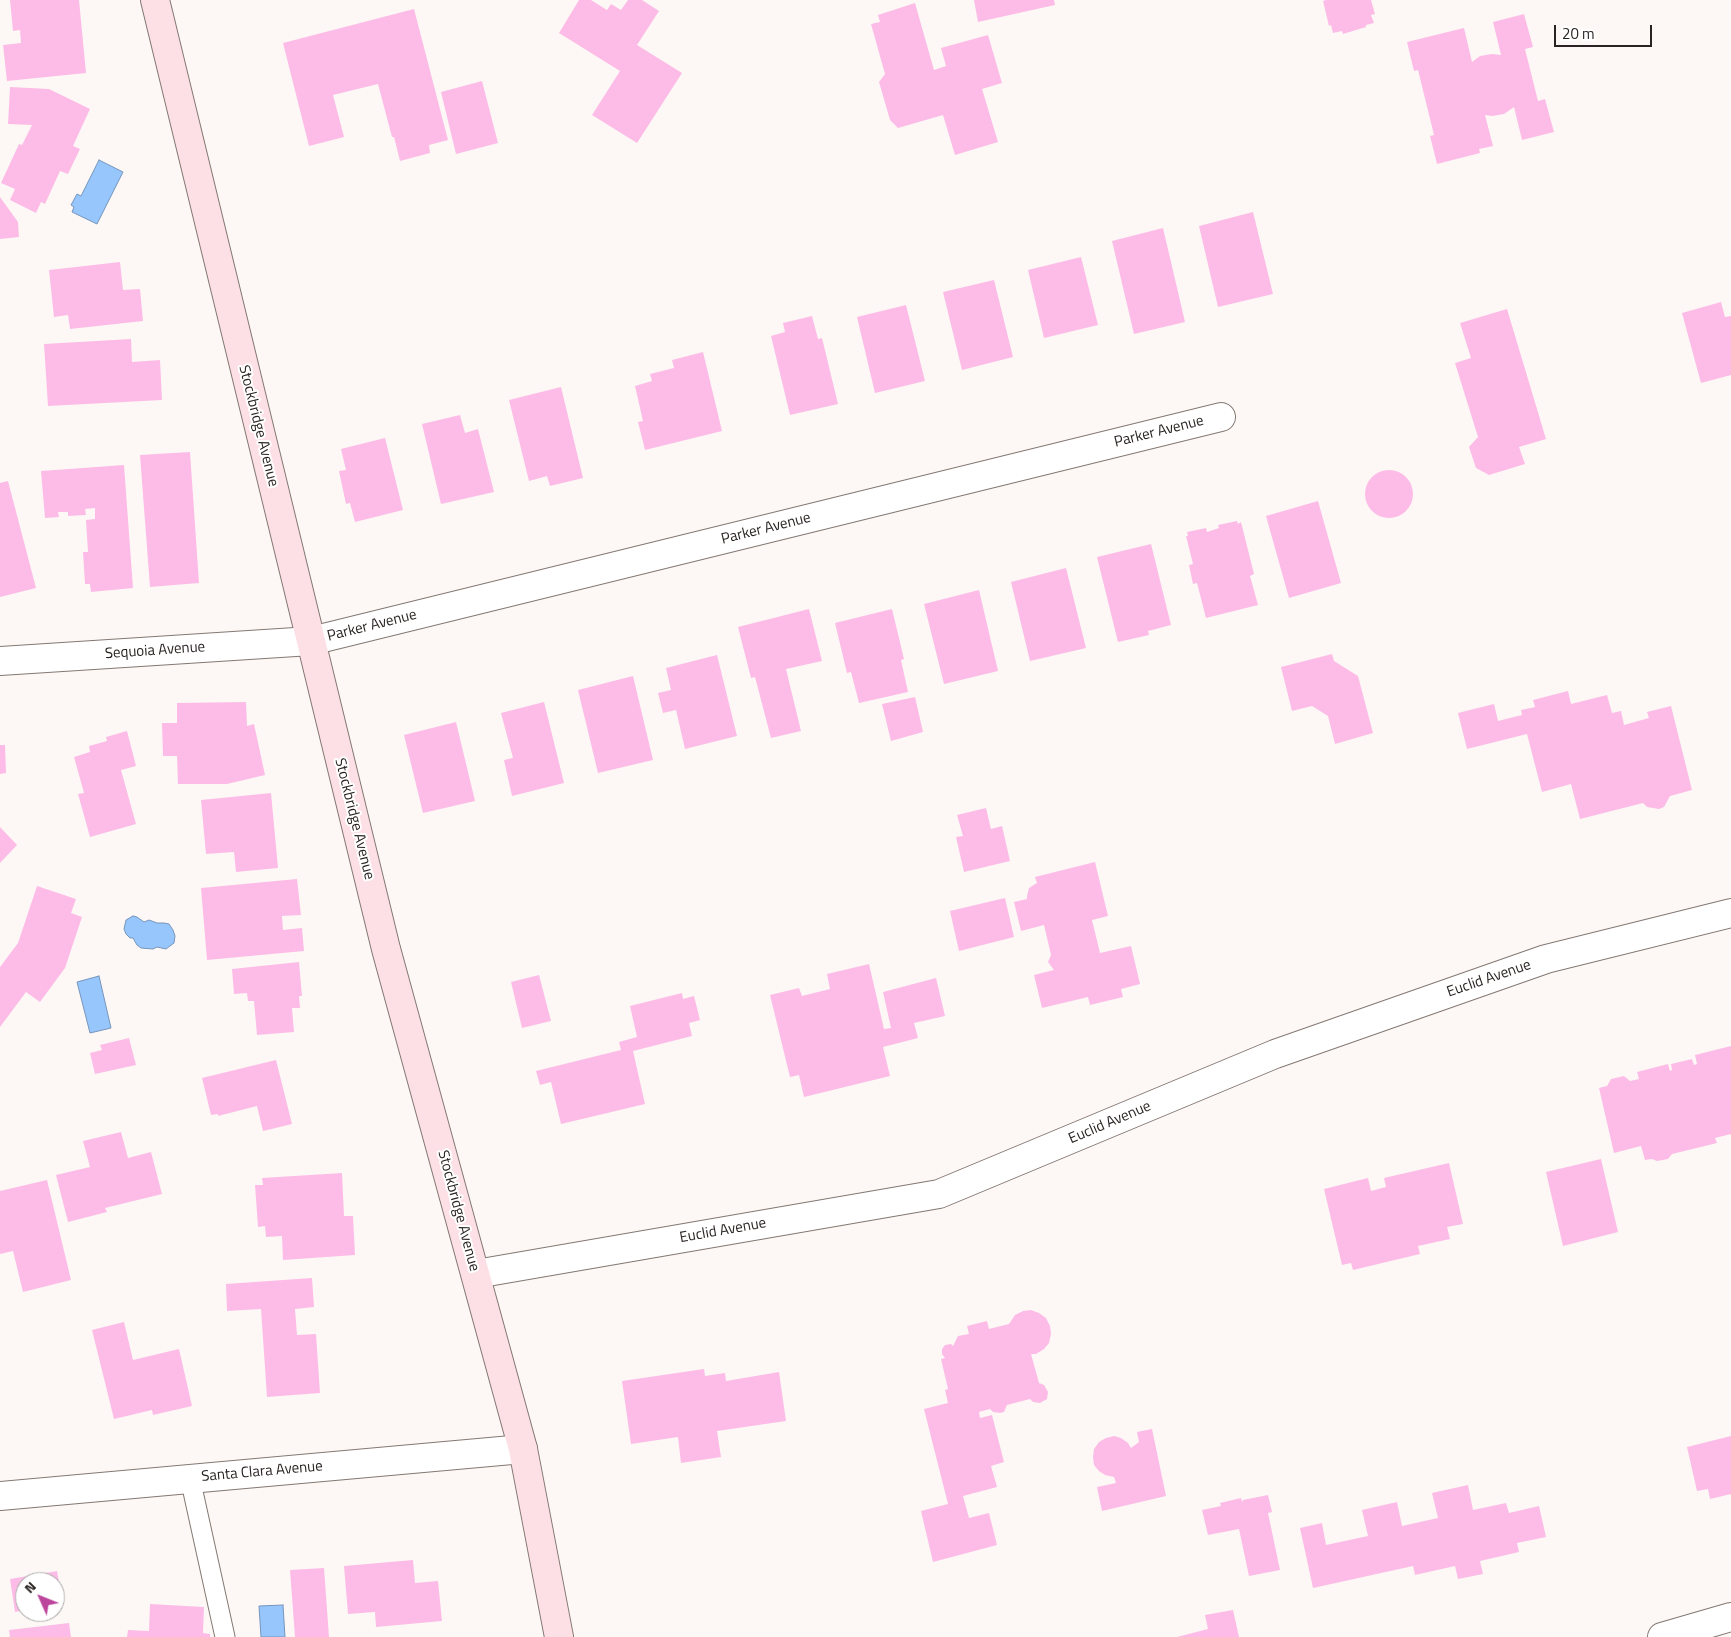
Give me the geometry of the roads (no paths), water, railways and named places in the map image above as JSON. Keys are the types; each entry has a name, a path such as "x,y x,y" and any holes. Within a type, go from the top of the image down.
{"street":[{"name":"Stockbridge Avenue","path":"155,0 386,949 524,1449 559,1637"},
{"name":"Parker Avenue","path":"311,642 1221,417"},
{"name":"Sequoia Avenue","path":"0,661 311,642"},
{"name":"Euclid Avenue","path":"476,1274 939,1194 1275,1054 1546,959 1731,914"},
{"name":"Santa Clara Avenue","path":"0,1496 524,1449"},
{"path":"1662,1637 1731,1617"}],"lane":[{"path":"190,1478 225,1637"}],"water":[{"path":"99,160 123,172 97,224 72,212 74,207 71,205 77,194 81,196"},
{"path":"133,916 144,922 149,920 169,924 175,936 174,943 166,949 157,947 153,949 141,948 133,938 126,934 124,929 126,920"},
{"path":"99,976 111,1028 90,1033 77,982"},
{"path":"283,1605 285,1637 261,1637 259,1606"}]}
